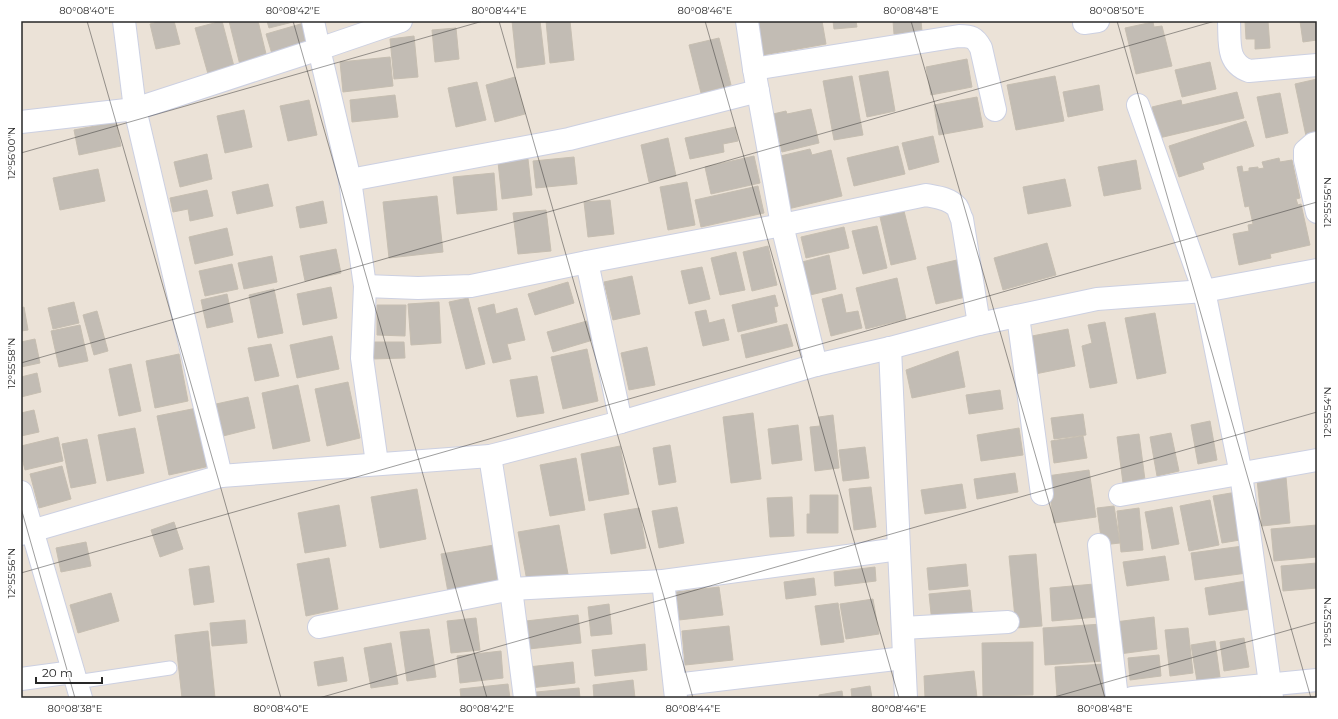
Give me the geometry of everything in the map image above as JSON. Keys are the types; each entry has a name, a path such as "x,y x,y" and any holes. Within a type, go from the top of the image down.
{"street":[{"path":"124,21 135,110 221,476"},
{"path":"313,21 350,180 365,286 362,358 377,463"},
{"path":"21,122 135,110 401,21"},
{"path":"746,21 782,225 816,366"},
{"path":"1229,21 1230,52 1234,62 1241,68 1248,71 1317,65"},
{"path":"754,69 959,36 968,36 977,40 981,48 995,110"},
{"path":"350,180 569,139 758,91"},
{"path":"1138,104 1204,291 1241,474 1272,691"},
{"path":"1317,143 1313,144 1305,151 1305,160 1317,212"},
{"path":"365,286 418,288 471,286 926,195 949,201 957,208 962,219 979,324"},
{"path":"587,262 621,422"},
{"path":"27,533 221,476 377,463 490,456 621,422 816,366 979,324 1097,299 1204,291 1317,270"},
{"path":"1018,316 1042,494"},
{"path":"890,348 906,698"},
{"path":"490,456 511,590 524,698"},
{"path":"1120,495 1317,460"},
{"path":"21,492 27,533 76,684 21,679"},
{"path":"1099,545 1117,698"},
{"path":"319,627 511,590 663,581 899,549"},
{"path":"663,581 676,691 904,658"},
{"path":"903,628 1008,622"},
{"path":"1132,698 1272,691 1317,680"}],"lane":[{"path":"76,684 170,668"}],"building":[{"path":"162,21 174,21 180,44 156,49 150,24"},
{"path":"222,21 236,74 210,81 195,28"},
{"path":"229,21 258,21 267,58 240,65"},
{"path":"267,21 297,21 269,28"},
{"path":"512,21 540,21 545,64 517,68"},
{"path":"546,21 570,21 574,60 550,63"},
{"path":"758,21 822,21 826,44 763,55"},
{"path":"833,21 856,21 857,27 834,29"},
{"path":"893,21 921,21 922,31 894,34"},
{"path":"1245,21 1268,21 1270,48 1255,49 1255,39 1246,39"},
{"path":"1300,21 1317,21 1317,40 1303,42"},
{"path":"1153,22 1154,27 1162,26 1172,66 1136,74 1125,28"},
{"path":"304,23 310,43 272,54 266,34"},
{"path":"456,28 459,59 435,62 432,30"},
{"path":"414,36 418,77 394,79 390,39"},
{"path":"719,38 731,85 701,93 689,45"},
{"path":"390,57 393,86 343,92 340,62"},
{"path":"967,59 972,87 931,95 926,67"},
{"path":"1210,62 1216,89 1182,97 1175,70"},
{"path":"888,71 895,111 867,117 859,76"},
{"path":"852,76 863,135 834,140 823,81"},
{"path":"1055,76 1064,121 1016,130 1007,85"},
{"path":"515,77 525,114 495,122 486,85"},
{"path":"1317,79 1317,134 1306,136 1295,84"},
{"path":"477,82 486,120 456,127 448,88"},
{"path":"1099,85 1103,110 1068,117 1063,92"},
{"path":"1237,92 1244,118 1159,138 1152,107 1181,100 1182,105"},
{"path":"1280,93 1288,133 1266,138 1257,97"},
{"path":"395,95 398,117 352,122 350,100"},
{"path":"977,97 983,127 939,135 934,105"},
{"path":"309,100 317,135 288,141 280,106"},
{"path":"811,109 819,143 782,152 773,114 786,111 787,114"},
{"path":"244,110 252,147 225,153 217,116"},
{"path":"1246,121 1254,146 1202,163 1204,169 1179,177 1169,146"},
{"path":"116,122 121,146 79,155 74,130"},
{"path":"735,127 738,141 723,144 724,152 690,159 685,138"},
{"path":"933,136 939,162 909,170 902,143"},
{"path":"668,138 676,176 649,182 641,145"},
{"path":"898,146 905,174 854,186 847,158"},
{"path":"810,149 812,155 831,150 842,196 788,209 776,157"},
{"path":"207,154 212,179 180,187 174,162"},
{"path":"754,156 760,183 711,194 705,167"},
{"path":"574,157 577,184 536,188 533,161"},
{"path":"1279,158 1280,162 1292,160 1300,198 1296,199 1298,205 1301,204 1310,245 1270,254 1271,258 1239,265 1233,234 1249,231 1248,225 1253,224 1249,206 1245,207 1237,167 1242,166 1243,172 1249,171 1249,168 1264,168 1262,162"},
{"path":"528,159 532,195 502,199 498,162"},
{"path":"1136,160 1141,189 1104,196 1098,167"},
{"path":"98,169 105,201 60,210 53,178"},
{"path":"494,173 497,210 457,214 453,177"},
{"path":"1065,179 1071,206 1028,214 1023,187"},
{"path":"687,182 695,225 668,230 660,187"},
{"path":"268,184 273,206 237,214 232,192"},
{"path":"758,186 764,213 701,227 695,200"},
{"path":"207,190 213,216 190,221 188,209 173,212 170,198"},
{"path":"437,196 443,252 389,258 383,202"},
{"path":"610,200 614,234 588,237 584,202"},
{"path":"323,201 327,223 300,228 296,207"},
{"path":"546,210 551,251 518,254 513,213"},
{"path":"904,211 916,259 891,265 880,217"},
{"path":"877,226 887,268 863,274 852,231"},
{"path":"844,227 849,248 806,258 801,237"},
{"path":"227,228 233,255 195,264 189,237"},
{"path":"1047,243 1056,275 1003,290 994,258"},
{"path":"768,246 777,285 752,291 743,252"},
{"path":"336,249 341,273 305,281 300,256"},
{"path":"736,252 745,290 720,295 711,258"},
{"path":"829,255 836,289 810,295 802,262"},
{"path":"272,256 277,282 244,289 238,263"},
{"path":"961,259 970,296 936,304 927,267"},
{"path":"232,264 238,289 205,296 199,271"},
{"path":"702,267 710,299 689,304 681,271"},
{"path":"632,276 640,314 613,320 604,282"},
{"path":"897,278 906,319 866,329 856,288"},
{"path":"568,282 574,303 535,315 528,294"},
{"path":"331,287 337,318 303,325 297,294"},
{"path":"274,289 283,333 258,338 249,295"},
{"path":"227,294 233,322 207,328 201,300"},
{"path":"842,294 846,313 858,311 862,328 831,336 822,299"},
{"path":"775,295 778,306 774,307 777,322 738,332 732,305"},
{"path":"468,298 485,364 466,369 449,302"},
{"path":"74,302 79,323 53,329 48,308"},
{"path":"439,302 441,343 411,345 408,304"},
{"path":"494,304 496,314 517,308 525,340 507,344 511,359 493,363 478,308"},
{"path":"377,305 406,305 405,336 377,335"},
{"path":"24,307 28,330 21,331 21,308"},
{"path":"706,310 709,323 724,319 729,340 703,346 695,312"},
{"path":"97,311 108,351 94,355 83,315"},
{"path":"1155,313 1166,373 1137,379 1125,318"},
{"path":"587,321 593,340 553,352 547,332"},
{"path":"1105,322 1117,383 1090,388 1082,346 1092,343 1088,325"},
{"path":"787,324 793,346 746,358 741,335"},
{"path":"80,325 88,361 59,367 51,331"},
{"path":"1068,329 1075,366 1030,375 1024,349 1034,347 1032,336"},
{"path":"332,336 339,369 297,378 290,345"},
{"path":"35,339 40,363 21,367 21,342"},
{"path":"372,342 404,342 405,358 372,359"},
{"path":"271,344 279,376 255,381 248,348"},
{"path":"647,347 655,385 629,390 621,353"},
{"path":"587,349 598,401 563,409 551,357"},
{"path":"958,351 965,387 912,398 906,370"},
{"path":"179,354 188,401 155,408 146,361"},
{"path":"131,364 141,411 119,416 109,369"},
{"path":"37,373 41,392 21,397 21,377"},
{"path":"537,376 544,413 517,417 510,380"},
{"path":"348,382 360,438 327,446 315,389"},
{"path":"298,385 310,441 273,449 262,393"},
{"path":"1000,390 1003,409 969,414 966,395"},
{"path":"248,397 255,428 223,436 216,404"},
{"path":"197,408 210,466 169,475 157,416"},
{"path":"34,410 39,432 21,436 21,413"},
{"path":"753,413 761,479 731,483 723,417"},
{"path":"1083,414 1086,435 1054,439 1051,418"},
{"path":"833,415 839,468 815,471 810,427 820,426 819,417"},
{"path":"1210,421 1217,460 1198,464 1191,425"},
{"path":"798,425 802,460 772,464 768,429"},
{"path":"135,428 144,473 107,481 98,435"},
{"path":"1019,428 1023,455 981,461 977,435"},
{"path":"1171,433 1179,471 1157,476 1150,437"},
{"path":"1139,434 1145,480 1123,483 1117,437"},
{"path":"1083,436 1087,458 1054,463 1051,441"},
{"path":"58,437 63,461 25,470 21,454 21,446"},
{"path":"87,439 96,483 71,488 62,444"},
{"path":"670,445 676,482 659,485 653,448"},
{"path":"620,446 629,494 589,501 581,454"},
{"path":"865,447 869,478 843,481 839,450"},
{"path":"576,458 585,510 550,516 540,465"},
{"path":"62,466 71,499 39,508 30,474"},
{"path":"1089,470 1096,517 1054,523 1047,476"},
{"path":"1015,473 1018,492 977,499 974,479"},
{"path":"1286,477 1290,523 1262,526 1257,480"},
{"path":"962,484 966,508 925,514 921,490"},
{"path":"871,487 876,527 854,530 849,489"},
{"path":"417,489 426,539 380,548 371,497"},
{"path":"1237,492 1246,539 1222,543 1213,496"},
{"path":"810,495 838,495 838,533 807,533 807,514 810,514"},
{"path":"792,497 794,536 770,537 767,498"},
{"path":"1210,500 1219,545 1189,551 1180,506"},
{"path":"339,505 346,546 305,553 298,513"},
{"path":"1114,506 1120,543 1102,545 1097,508"},
{"path":"677,507 684,543 659,548 652,511"},
{"path":"1172,507 1179,544 1152,549 1145,512"},
{"path":"639,508 646,548 611,554 604,514"},
{"path":"1139,508 1143,550 1121,552 1117,511"},
{"path":"174,522 183,549 160,557 151,530"},
{"path":"559,525 568,574 527,581 518,532"},
{"path":"1317,525 1317,557 1274,561 1271,529"},
{"path":"86,542 91,566 61,572 56,548"},
{"path":"494,545 501,582 448,592 441,554"},
{"path":"1243,546 1247,573 1195,580 1191,553"},
{"path":"1036,554 1042,626 1016,628 1009,556"},
{"path":"1165,556 1169,580 1127,586 1123,562"},
{"path":"329,558 338,609 306,616 297,564"},
{"path":"1317,563 1317,588 1283,591 1281,566"},
{"path":"966,564 968,586 929,590 927,568"},
{"path":"209,566 214,602 194,605 189,569"},
{"path":"875,567 876,581 835,586 834,572"},
{"path":"814,578 816,595 786,599 784,582"},
{"path":"1246,581 1250,609 1209,615 1205,588"},
{"path":"1094,584 1097,617 1052,621 1050,588"},
{"path":"719,587 723,615 679,620 676,592"},
{"path":"970,590 973,619 932,623 929,594"},
{"path":"111,593 119,621 78,633 70,605"},
{"path":"873,599 879,634 846,639 840,604"},
{"path":"838,603 844,642 821,645 815,606"},
{"path":"609,604 612,634 591,636 588,607"},
{"path":"578,615 581,643 529,649 526,621"},
{"path":"1154,617 1157,649 1119,654 1115,622"},
{"path":"476,618 480,650 451,653 447,621"},
{"path":"245,620 247,643 212,646 210,623"},
{"path":"1102,624 1104,661 1045,665 1043,628"},
{"path":"729,626 733,660 685,665 682,631"},
{"path":"1188,628 1193,673 1170,676 1165,630"},
{"path":"429,629 436,677 407,681 400,632"},
{"path":"208,631 215,698 182,698 175,635"},
{"path":"1244,638 1249,667 1224,671 1220,642"},
{"path":"1215,641 1220,677 1197,681 1191,645"},
{"path":"1033,642 1033,695 983,696 982,643"},
{"path":"391,643 398,684 371,688 364,648"},
{"path":"645,644 647,670 595,676 592,650"},
{"path":"501,651 503,678 460,683 457,656"},
{"path":"1159,655 1161,676 1130,680 1128,658"},
{"path":"343,657 347,681 318,686 314,662"},
{"path":"573,662 575,683 530,688 528,667"},
{"path":"1105,664 1107,698 1057,698 1055,667"},
{"path":"974,671 977,698 925,698 924,676"},
{"path":"633,680 635,698 594,698 593,685"},
{"path":"508,684 510,698 461,698 460,689"},
{"path":"870,686 872,698 852,698 851,689"},
{"path":"579,688 580,698 527,698 526,693"},
{"path":"842,691 843,698 819,698 819,695"}]}
